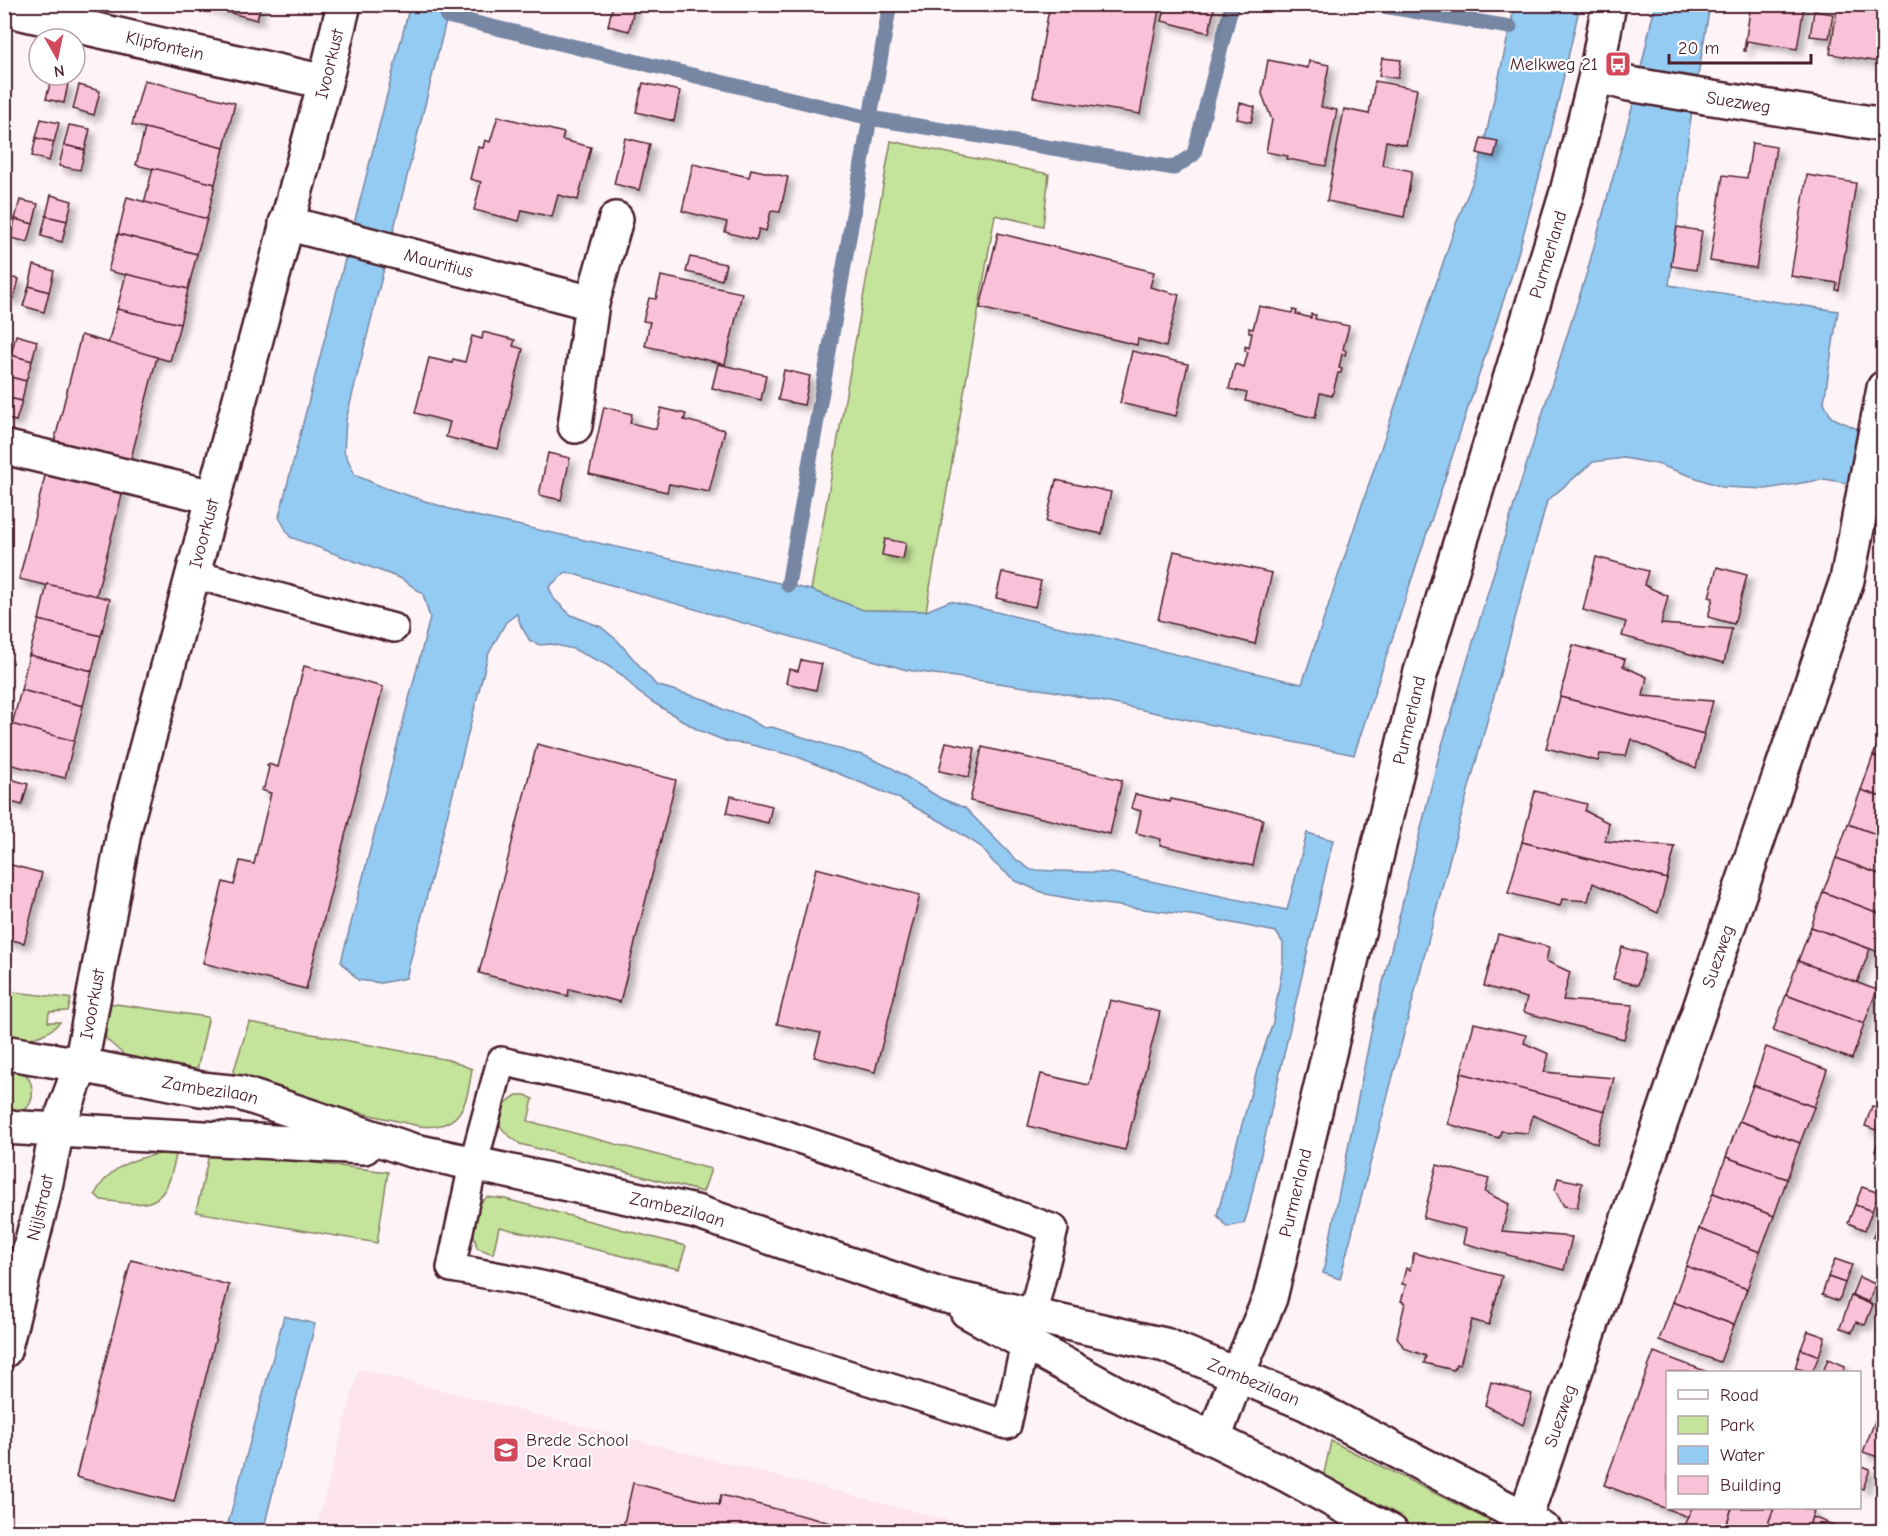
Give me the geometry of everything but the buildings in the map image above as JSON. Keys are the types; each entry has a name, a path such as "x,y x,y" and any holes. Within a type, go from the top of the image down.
{"street":[{"name":"Ivoorkust","path":"81,1065 125,827 344,4"},
{"name":"Purmerland","path":"1214,1439 1237,1375 1270,1298 1420,675 1567,192 1596,75 1609,4"},
{"name":"Klipfontein","path":"4,9 325,82"},
{"name":"Suezweg","path":"1596,75 1629,84 1884,125"},
{"path":"575,426 592,303 616,219"},
{"name":"Mauritius","path":"286,223 592,303"},
{"name":"Suezweg","path":"1531,1527 1843,595 1881,402"},
{"path":"4,447 213,497"},
{"name":"Zambezilaan","path":"4,1052 201,1089 240,1093 411,1150 696,1212 937,1294 1029,1330 1149,1411 1214,1439 1289,1476 1391,1532"},
{"name":"Nijlstraat","path":"4,1351 42,1201 57,1130 81,1065"},
{"name":"Zambezilaan","path":"4,1127 411,1150"},
{"name":"Zambezilaan","path":"1029,1330 1165,1345 1305,1403 1531,1527"}],"lane":[{"path":"192,574 394,628"},
{"path":"501,1061 682,1104 928,1182 1054,1229 1029,1330 1007,1425 810,1361 652,1316 552,1288 451,1268 473,1165 501,1061"}],"shaded area":[{"name":"Brede School De Kraal","path":"359,1369 991,1531 315,1532"}],"green space":[{"path":"891,141 1049,174 1043,226 995,215 926,611 863,610 811,590"},
{"path":"4,991 71,999 68,1011 49,1012 48,1022 60,1022 48,1032 28,1038 5,1038"},
{"path":"109,1003 207,1017 196,1075 122,1060 123,1054 106,1039 105,1018"},
{"path":"249,1022 449,1060 472,1069 468,1093 460,1112 453,1119 445,1124 419,1126 230,1083"},
{"path":"4,1067 23,1072 32,1086 32,1097 27,1107 19,1113 5,1117"},
{"path":"517,1095 526,1095 533,1099 528,1121 711,1169 703,1192 520,1144 505,1132 499,1122 502,1108"},
{"path":"176,1152 166,1187 160,1196 152,1201 124,1203 101,1200 95,1194 110,1174 119,1167 140,1158"},
{"path":"209,1155 299,1161 388,1172 377,1243 196,1212"},
{"path":"487,1197 505,1199 686,1246 679,1269 499,1227 493,1254 477,1248 472,1226 473,1214"},
{"path":"1331,1441 1490,1521 1484,1531 1419,1531 1322,1482"}],"water":[{"path":"410,5 450,5 346,420 344,451 355,475 385,488 462,513 811,590 863,610 926,611 950,601 1302,684 1456,224 1479,166 1515,5 1580,5 1549,141 1514,268 1354,755 1053,691 907,670 566,572 549,587 554,599 571,615 601,627 618,641 656,685 707,700 724,710 744,716 764,728 772,727 863,755 892,768 940,798 965,808 1014,858 1031,870 1112,873 1287,910 1307,833 1333,840 1244,1223 1227,1227 1217,1215 1257,1070 1273,1022 1283,964 1283,943 1276,932 1198,916 1088,902 1046,894 1016,881 994,863 980,846 898,798 798,757 748,744 728,742 698,730 638,692 622,675 605,664 573,649 551,644 540,645 530,641 517,614 506,622 488,655 406,978 381,983 358,980 341,962 430,618 423,594 402,579 290,537 279,517"},
{"path":"1655,5 1710,5 1691,117 1669,285 1838,311 1824,402 1831,417 1855,428 1883,433 1883,490 1825,479 1766,489 1722,487 1657,464 1624,458 1593,462 1547,501 1449,861 1340,1279 1323,1273 1373,1023 1438,759 1587,272 1632,108"},
{"path":"284,1316 315,1324 263,1531 226,1531"}],"waterway":[{"path":"788,585 890,4"},
{"path":"447,16 870,118 1174,168 1194,154 1232,4"},
{"path":"1371,4 1510,27"}],"place":[{"name":"Melkweg 21","path":"1618,64"},
{"name":"Brede School De Kraal","path":"506,1450"}]}
